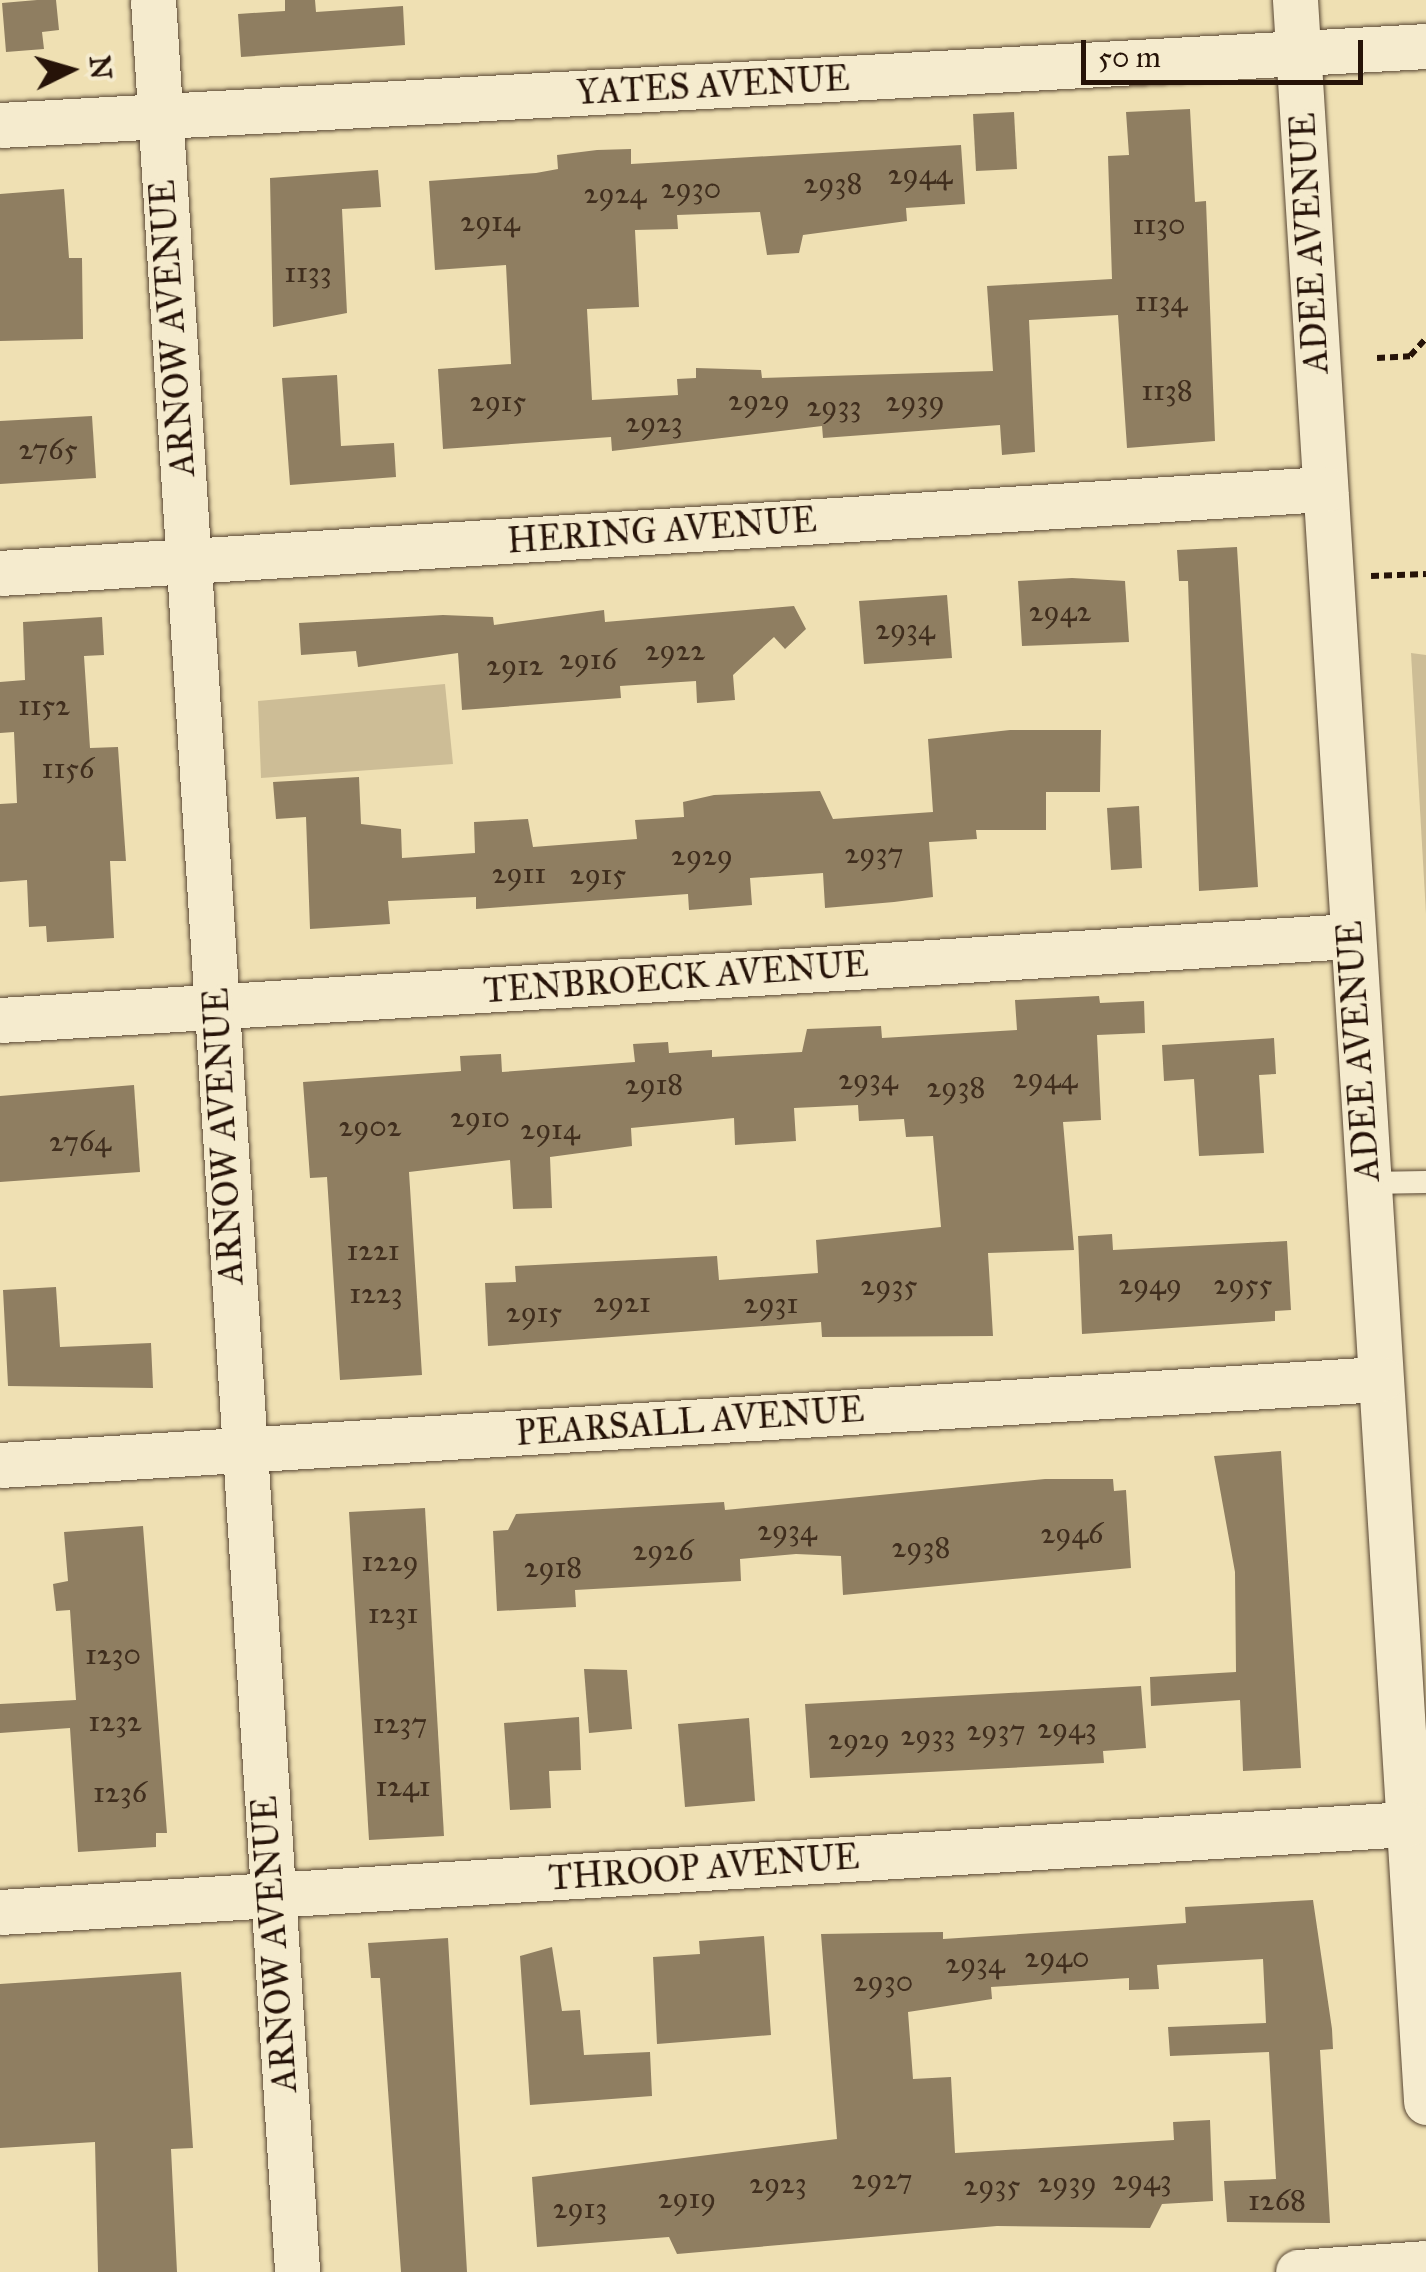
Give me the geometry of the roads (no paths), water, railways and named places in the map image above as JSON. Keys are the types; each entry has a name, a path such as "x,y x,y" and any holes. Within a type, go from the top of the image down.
{"street":[{"name":"ARNOW AVENUE","path":"153,0 296,2272"},
{"name":"ADEE AVENUE","path":"1295,0 1426,2102"},
{"name":"YATES AVENUE","path":"0,125 1426,46"},
{"name":"HERING AVENUE","path":"0,573 1324,489"},
{"name":"TENBROECK AVENUE","path":"0,1020 1351,936"},
{"name":"PEARSALL AVENUE","path":"0,1465 1380,1379"},
{"name":"THROOP AVENUE","path":"0,1912 1408,1824"},
{"path":"1298,2272 1426,2263"}],"lane":[{"path":"1368,1183 1426,1182"}]}
